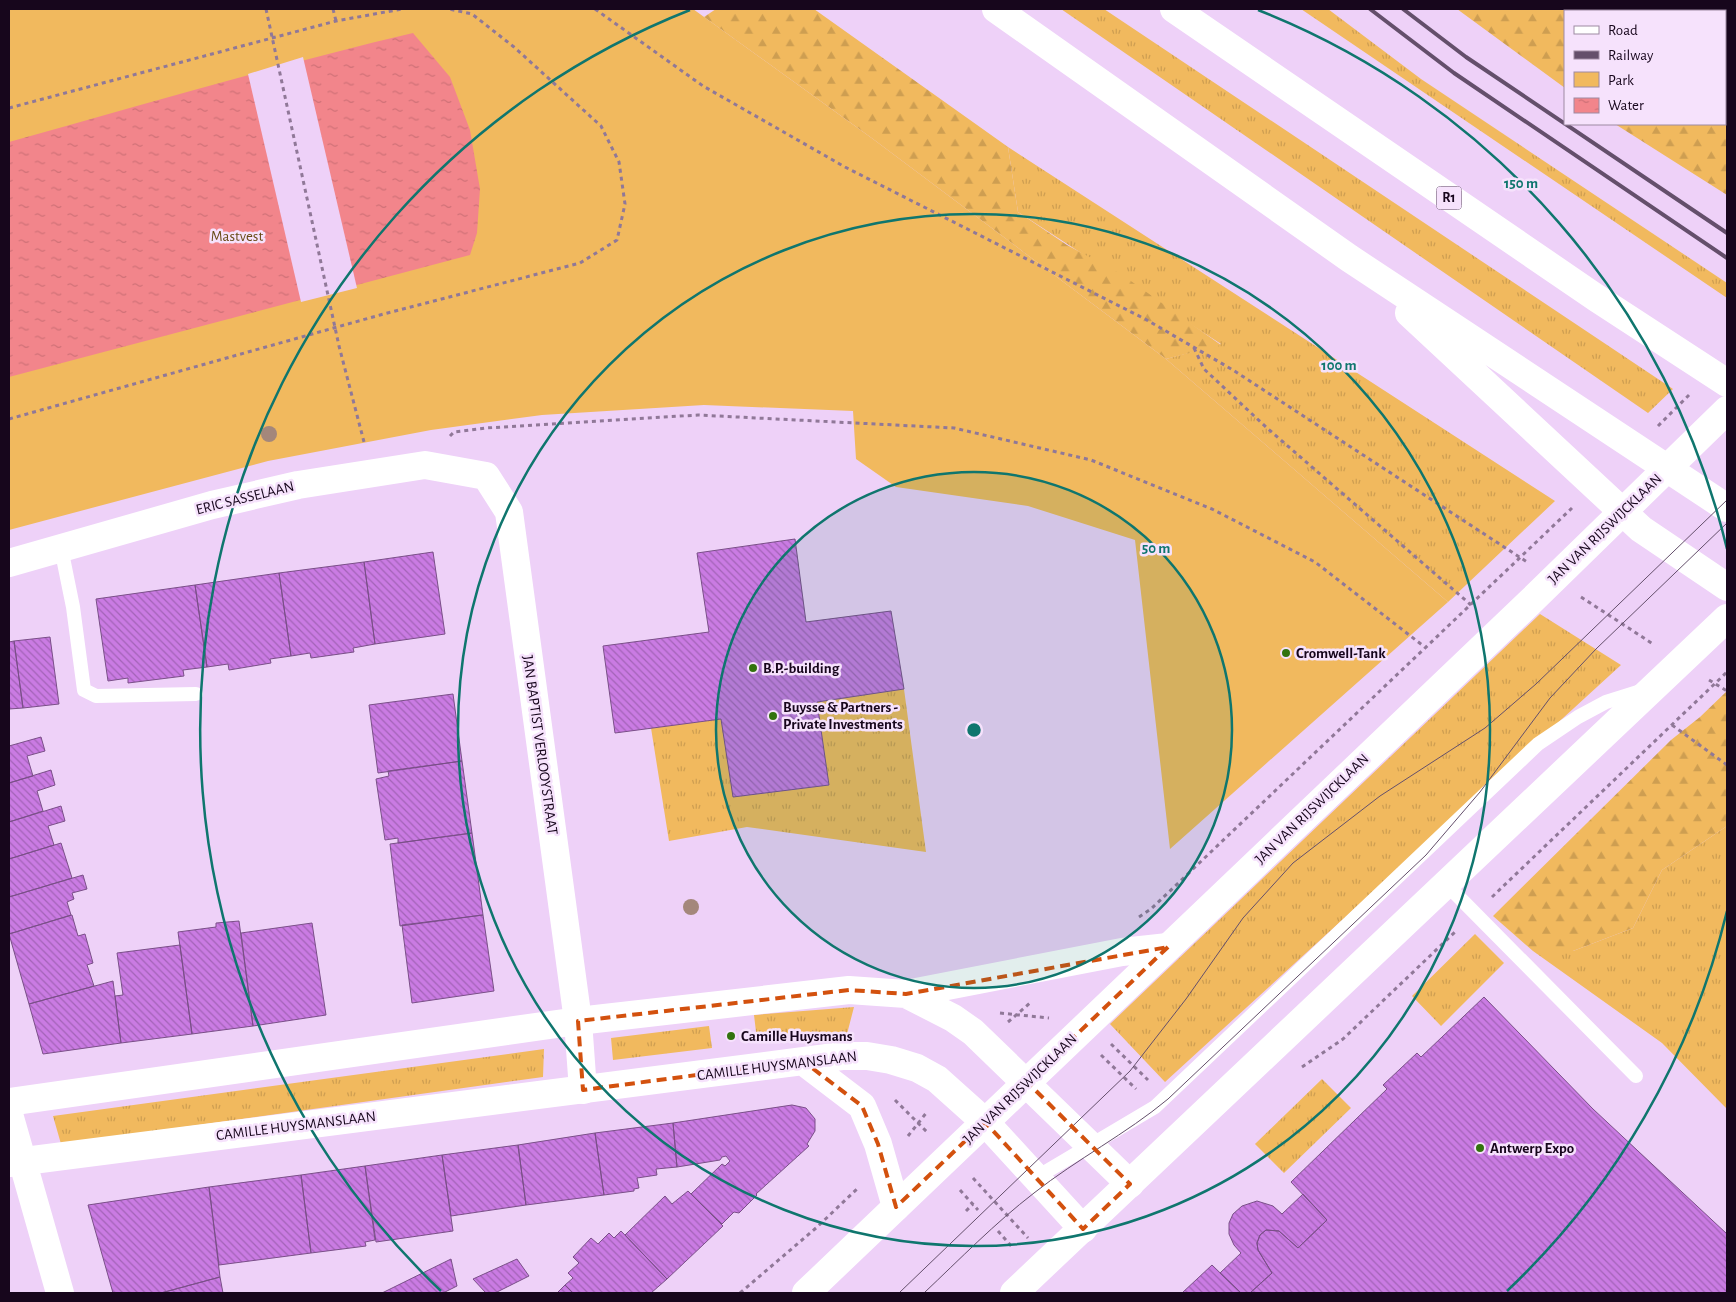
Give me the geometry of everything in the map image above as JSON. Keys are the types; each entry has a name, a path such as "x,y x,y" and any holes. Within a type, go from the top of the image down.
{"main road":[{"path":"996,9 1349,258 1727,508"},
{"name":"R1","path":"1174,9 1595,297 1727,383"},
{"path":"1349,258 1642,529 1727,588"},
{"name":"JAN VAN RIJSWIJCKLAAN","path":"806,1293 1528,604 1727,410"},
{"name":"ERIC SASSELAAN","path":"9,563 212,505 298,485 425,465 486,476"},
{"name":"JAN BAPTIST VERLOOYSTRAAT","path":"486,476 509,512 578,1021"},
{"path":"1014,1293 1727,618"},
{"path":"9,1102 578,1021 848,990 906,994 1122,952 1168,947"},
{"path":"906,994 953,1018 973,1032 1027,1082 1130,1184"},
{"path":"578,1021 583,1090"},
{"name":"CAMILLE HUYSMANSLAAN","path":"15,1163 842,1056 867,1056 917,1068 948,1087 985,1122 1083,1228"},
{"path":"804,1061 862,1106 878,1144 896,1207"},
{"path":"9,1114 15,1163 60,1293"}],"lane":[{"path":"61,548 73,607 84,690 96,696 196,694"},
{"path":"1037,1177 1155,1107 1538,744 1578,717 1606,702 1655,687"},
{"path":"1447,884 1636,1076"}],"path":[{"path":"266,9 339,346 372,472"},
{"path":"333,9 336,21"},
{"path":"9,108 336,21 402,9"},
{"path":"9,419 380,314 580,263 617,240 625,204 619,162 601,126 514,47 472,14 448,9"},
{"path":"595,9 703,86 845,167 1146,319 1233,370 1530,564"},
{"path":"1194,348 1204,369 1253,415 1471,605"},
{"path":"425,465 454,432 486,428 698,415 954,428 1091,460 1212,509 1315,562 1426,648"},
{"path":"1137,918 1151,909 1494,582"},
{"path":"1580,596 1662,649"},
{"path":"1300,1068 1343,1039 1727,672"},
{"path":"1703,676 1727,692"},
{"path":"1672,725 1727,765"},
{"path":"1015,1016 1060,1019 1078,1033 1155,1107"},
{"path":"1110,1042 1149,1081"},
{"path":"918,1123 951,1155 1048,1260"},
{"path":"957,1186 978,1210"},
{"path":"966,1211 973,1204"},
{"path":"998,1231 1012,1246"}],"highlighted area":[{"path":"1168,947 1027,1082 1130,1184 1083,1229 985,1122 896,1207 878,1144 862,1106 803,1061 583,1090 578,1021 849,990 906,994"}],"green space":[{"name":"Mastvest","path":"9,9 693,9 873,139 1166,359 1448,602 1170,849 1135,540 1028,506 896,487 856,459 853,411 704,405 542,415 431,430 268,461 9,530"},
{"path":"716,9 814,9 1008,147 1018,212 1067,245 1121,274 1221,345 1166,359 873,139 704,17"},
{"path":"1061,9 1104,9 1673,389 1648,413"},
{"path":"1301,9 1328,9 1421,79 1727,283 1727,298"},
{"path":"1457,9 1727,9 1727,195 1617,125 1726,125 1726,10 1564,10 1564,87"},
{"path":"1008,147 1555,501 1448,602 1166,359 1221,344 1018,212"},
{"path":"1540,614 1621,665 1165,1082 1110,1024"},
{"path":"904,689 926,852 747,827 669,841 651,728 721,719 734,797 829,785 817,702"},
{"path":"1727,691 1727,826 1662,870 1633,928 1573,951 1533,951 1493,916 1671,740 1700,717"},
{"path":"1727,826 1727,1109 1662,1043 1533,951 1573,951 1633,928 1662,870"},
{"path":"1475,934 1504,963 1441,1026 1412,996"},
{"path":"854,1007 847,1034 757,1040 754,1015"},
{"path":"709,1026 712,1048 613,1060 611,1038"},
{"path":"544,1049 543,1077 61,1144 53,1116"},
{"path":"1322,1079 1351,1108 1284,1173 1255,1144"}],"water":[{"path":"413,33 450,77 470,130 480,189 477,233 470,255 9,377 9,142 261,72"}],"pier":[{"path":"303,57 357,288 301,302 248,74"}],"building":[{"name":"B.P.-building","path":"795,539 806,622 891,611 904,689 817,702 829,785 733,797 721,719 615,733 603,646 709,632 697,553"},
{"path":"433,552 445,634 375,644 364,562"},
{"path":"364,562 375,644 353,648 354,652 311,658 310,653 291,656 279,573"},
{"path":"279,573 291,656 270,659 271,663 229,670 228,664 207,667 195,585"},
{"path":"195,585 207,667 183,670 184,676 128,683 128,678 108,681 96,599"},
{"path":"50,637 59,704 23,708 14,641"},
{"path":"14,641 23,708 9,709 9,642"},
{"path":"453,694 462,761 378,773 369,705"},
{"path":"41,737 45,751 27,756 33,776 9,783 9,746"},
{"path":"462,761 472,833 398,843 398,838 385,840 376,779 389,776 388,771"},
{"path":"51,770 55,785 37,791 43,811 9,822 9,783"},
{"path":"61,806 65,821 48,826 54,845 9,859 9,822"},
{"path":"472,833 483,915 400,926 390,844"},
{"path":"61,843 72,878 9,897 9,859"},
{"path":"83,875 87,889 72,893 74,899 67,902 71,915 9,934 9,897"},
{"path":"72,915 78,936 85,934 93,963 87,965 94,986 29,1004 9,934"},
{"path":"483,915 494,991 412,1003 402,925"},
{"path":"239,921 253,1026 192,1034 178,932 216,927 216,923"},
{"path":"312,923 326,1015 253,1026 241,933"},
{"path":"180,945 192,1034 121,1043 115,996 123,995 117,953"},
{"path":"113,981 121,1043 43,1054 29,1004"},
{"name":"Antwerp Expo","path":"1484,997 1593,1109 1727,1234 1727,1293 1250,1293 1272,1273 1258,1250 1257,1243 1260,1235 1266,1230 1279,1231 1298,1248 1327,1220 1291,1182 1387,1089 1383,1085 1417,1053 1421,1057"},
{"path":"792,1105 806,1108 815,1119 815,1131 807,1144 809,1146 756,1194 739,1213 734,1212 722,1224 691,1194 722,1164 725,1166 730,1161 726,1156 720,1160 677,1167 673,1123"},
{"path":"673,1123 677,1167 656,1169 657,1175 637,1178 639,1188 634,1189 634,1191 604,1195 595,1133"},
{"path":"595,1133 604,1195 526,1205 518,1145"},
{"path":"518,1145 526,1205 451,1216 442,1155"},
{"path":"442,1155 453,1231 376,1242 365,1166"},
{"path":"365,1166 375,1240 365,1242 366,1246 311,1253 301,1175"},
{"path":"301,1175 311,1253 219,1265 209,1187"},
{"path":"209,1187 220,1277 161,1293 113,1293 88,1205"},
{"path":"688,1191 723,1226 667,1279 625,1235 665,1196 672,1204"},
{"path":"1303,1194 1327,1220 1298,1248 1279,1231 1266,1230 1260,1235 1257,1243 1258,1250 1272,1273 1250,1293 1241,1293 1220,1273 1241,1253 1234,1245 1229,1234 1229,1223 1233,1214 1242,1206 1257,1201 1273,1206 1282,1214"},
{"path":"621,1231 667,1279 651,1293 573,1293 565,1285 573,1278 568,1273 579,1263 573,1257 591,1238 598,1244 609,1233 614,1238"},
{"path":"451,1259 457,1286 443,1293 382,1293"},
{"path":"517,1259 529,1276 495,1293 486,1293 473,1279"},
{"path":"1212,1265 1241,1293 1182,1293"},
{"path":"220,1277 223,1293 161,1293"},
{"path":"565,1285 573,1293 557,1293"}],"tram line":[{"path":"899,1293 1130,1071 1186,999 1243,918 1293,863 1380,796 1485,728 1536,684 1727,500"},
{"path":"924,1293 992,1229 1034,1193 1135,1124 1168,1099 1426,855 1480,792 1550,698 1596,649 1727,523"}],"railway":[{"path":"1370,9 1454,73 1727,258"},
{"path":"1403,9 1466,57 1564,123"},
{"path":"1567,125 1727,233"}],"place":[{"name":"Cromwell-Tank","path":"1286,653"},
{"name":"B.P.-building","path":"753,668"},
{"name":"Buysse & Partners - Private Investments","path":"773,716"},
{"name":"Camille Huysmans","path":"731,1036"},
{"name":"Antwerp Expo","path":"1480,1148"}]}
